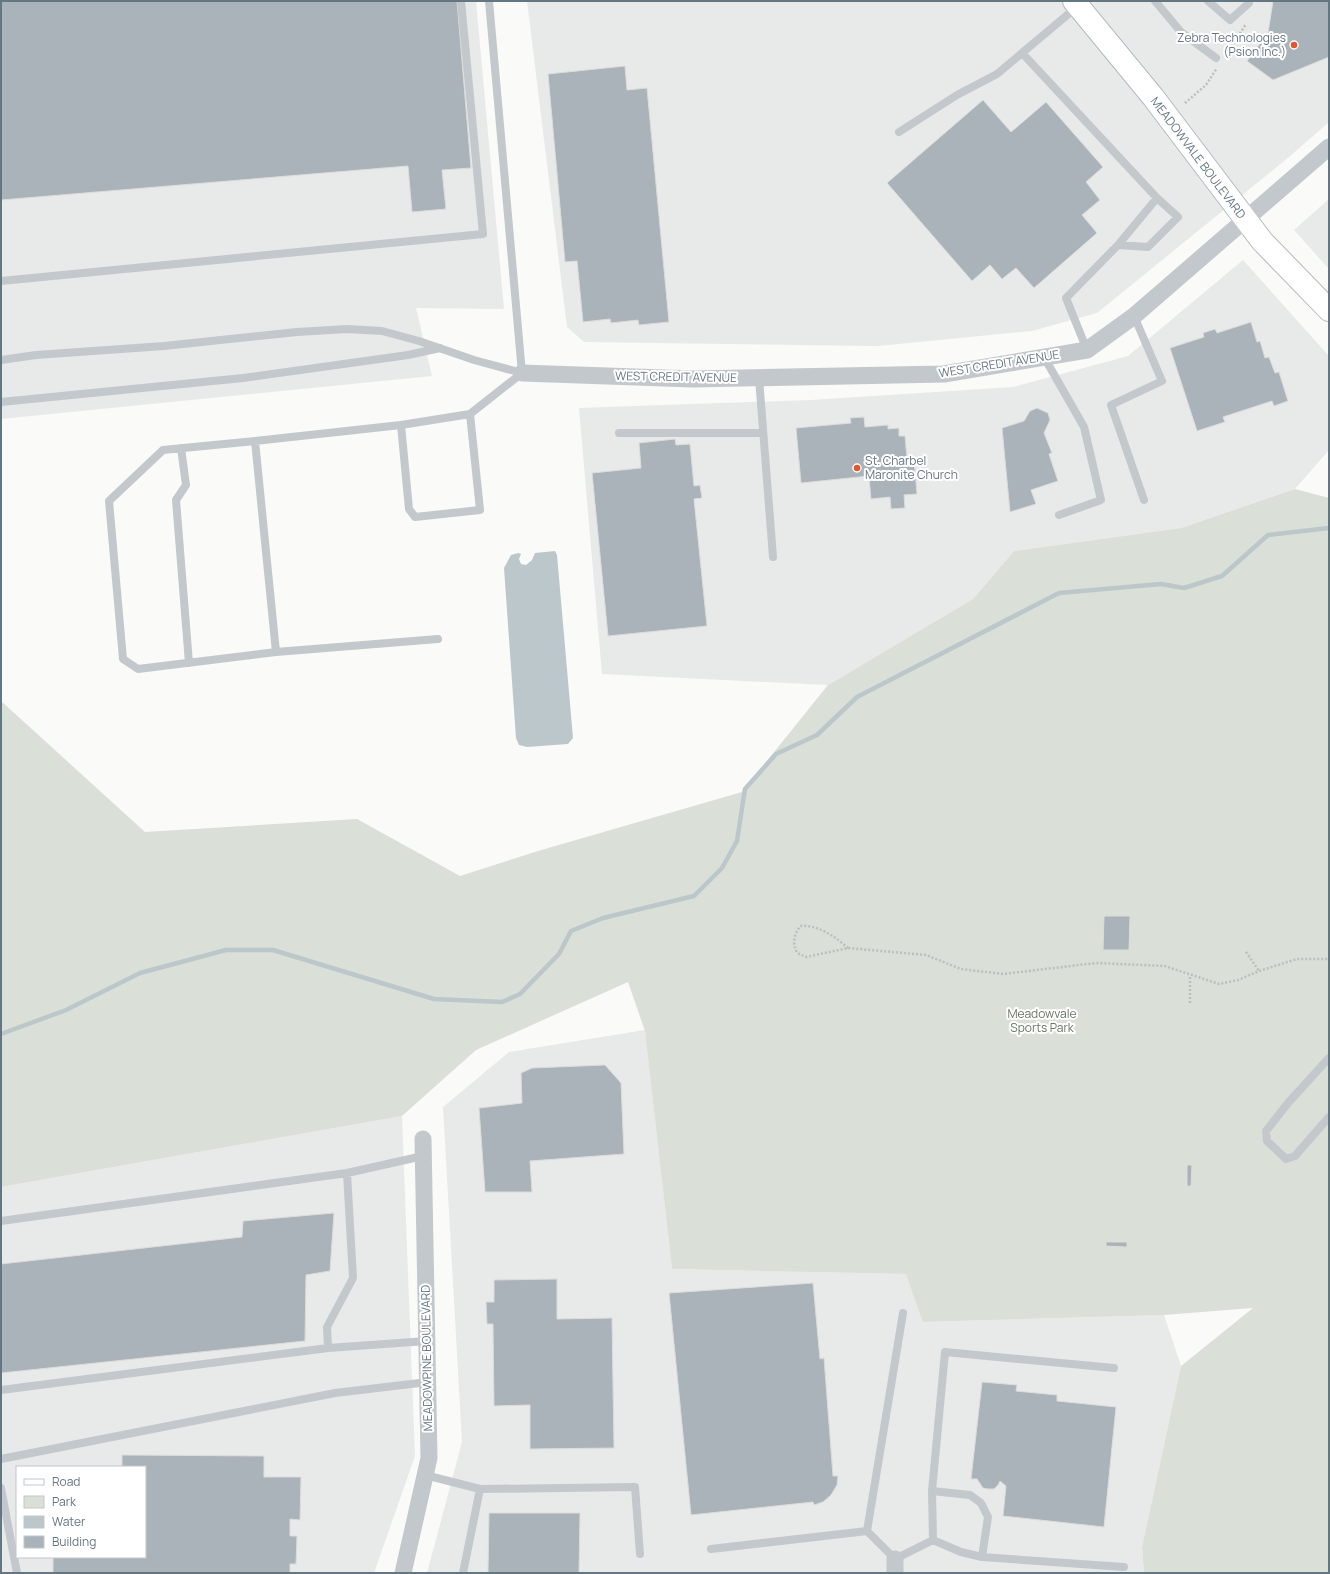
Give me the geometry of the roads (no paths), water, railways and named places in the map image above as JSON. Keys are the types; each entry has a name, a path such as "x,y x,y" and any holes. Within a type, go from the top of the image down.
{"main road":[{"name":"MEADOWVALE BOULEVARD","path":"1079,3 1153,97 1262,242 1329,310"}],"street":[{"name":"WEST CREDIT AVENUE","path":"522,373 693,379 944,374 1087,350 1134,316 1329,147"},
{"name":"MEADOWPINE BOULEVARD","path":"403,1573 429,1458 423,1148"}],"lane":[{"path":"1,281 483,234 461,1"},
{"path":"489,1 522,373"},
{"path":"1155,1 1181,32 1216,58"},
{"path":"1208,1 1230,20 1249,3 1249,1"},
{"path":"900,132 957,95 997,74 1023,54 1079,3"},
{"path":"1023,54 1157,198 1178,217 1148,247 1118,245"},
{"path":"1087,350 1066,298 1118,245 1157,198"},
{"path":"1134,316 1162,381 1112,405 1144,500"},
{"path":"1,360 36,355 164,346 297,332 347,329 382,331 419,340 474,360 522,373"},
{"path":"1,402 243,378 408,355 441,348"},
{"path":"1044,357 1084,427 1101,500 1060,515"},
{"path":"438,639 276,652 138,668 123,659 109,501 163,450 401,425 470,414 522,373"},
{"path":"759,378 773,557"},
{"path":"401,425 409,509 415,517 480,510 470,414"},
{"path":"619,433 763,433"},
{"path":"255,441 276,652"},
{"path":"180,448 186,485 176,500 189,663"},
{"path":"1329,1058 1288,1103 1266,1131 1267,1141 1286,1159 1295,1156 1329,1117"},
{"path":"1,1221 347,1173 423,1148"},
{"path":"328,1348 327,1327 353,1278 347,1173"},
{"path":"903,1313 867,1531 895,1566 932,1540"},
{"path":"1,1390 328,1348 427,1341"},
{"path":"932,1540 932,1491 946,1352 1114,1368"},
{"path":"1,1459 335,1393 428,1382"},
{"path":"425,1475 480,1489 635,1487 640,1554"},
{"path":"1,1488 17,1573"},
{"path":"463,1573 480,1489"},
{"path":"932,1491 970,1495 981,1503 988,1517 982,1558"},
{"path":"711,1548 867,1531"},
{"path":"932,1540 961,1552 982,1558 1124,1567"}],"water":[{"path":"555,551 557,555 573,738 568,744 527,747 519,745 516,738 504,568 511,555 518,553 521,554 519,559 521,564 526,565 532,560 535,553"}],"waterway":[{"path":"1,1034 66,1010 140,973 226,950 273,950 434,999 502,1002 520,994 559,954 571,931 603,918 694,896 722,868 737,841 745,789 776,754 817,735 857,697 1059,593 1161,584 1184,588 1222,576 1268,535 1329,528"}],"place":[{"name":"Zebra Technologies (Psion Inc.)","path":"1294,45"},
{"name":"St. Charbel Maronite Church","path":"857,468"}],"park label":[{"name":"Meadowvale Sports Park","path":"1042,1021"}]}
